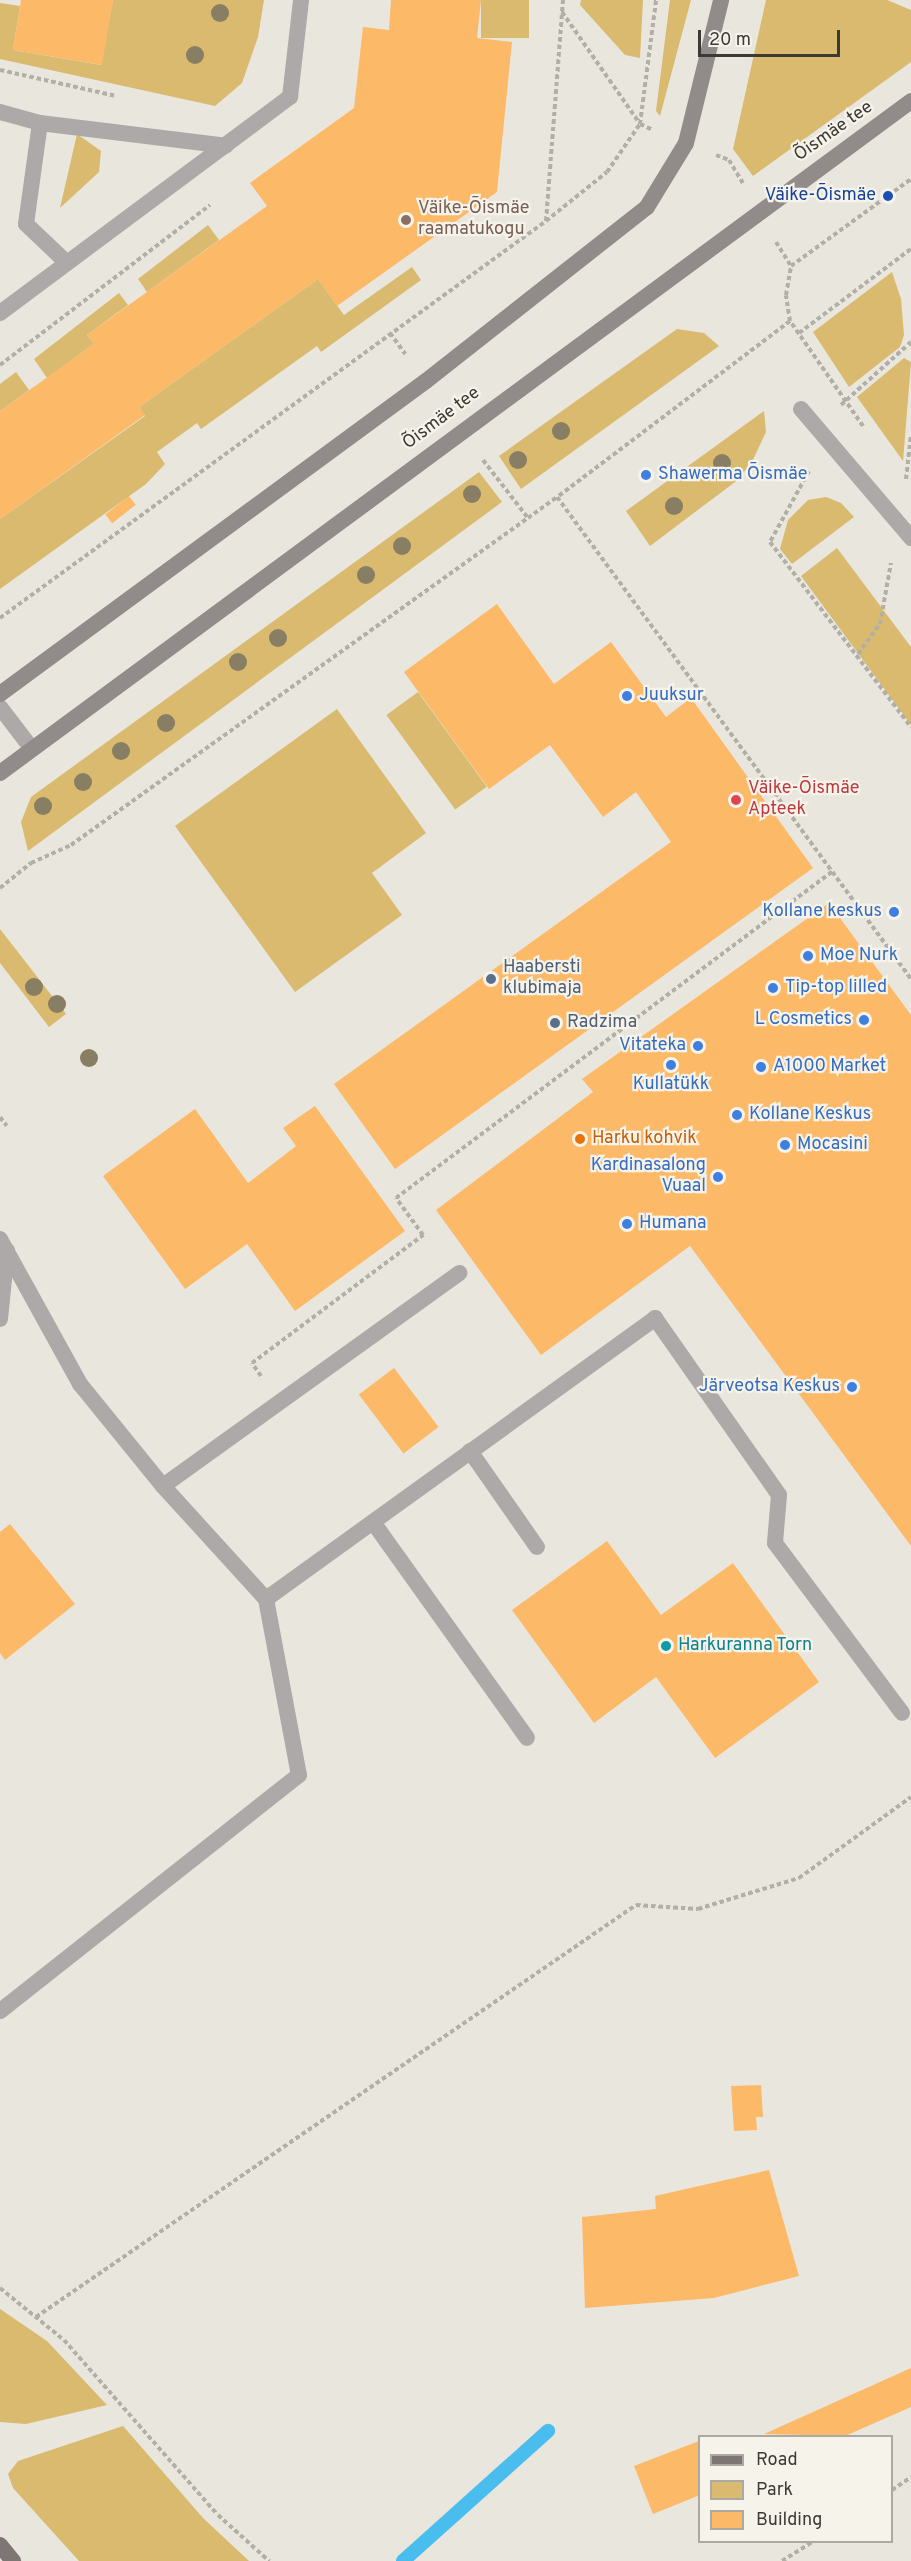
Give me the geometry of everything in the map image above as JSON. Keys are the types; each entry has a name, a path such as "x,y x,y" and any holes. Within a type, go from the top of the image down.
{"main road":[{"path":"0,694 624,230 647,207 686,143 721,0"},
{"name":"Õismäe tee","path":"0,773 759,209 911,101"},
{"path":"0,2545 13,2561"}],"street":[{"path":"0,313 290,97 301,0"},
{"path":"0,112 40,123 226,146"},
{"path":"40,123 26,224 66,262"},
{"path":"801,409 911,538"},
{"path":"0,707 32,749"},
{"path":"0,1319 3,1244"},
{"path":"0,2011 299,1775 266,1599 163,1486 80,1384 3,1244"},
{"path":"163,1486 459,1273"},
{"path":"266,1599 655,1318 779,1495 775,1543 902,1713"},
{"path":"470,1451 537,1547"},
{"path":"373,1522 527,1738"}],"path":[{"path":"546,221 563,0"},
{"path":"0,618 546,221 607,172 640,124 656,0"},
{"path":"562,11 640,124 729,160 790,266 786,295 790,321 871,437"},
{"path":"790,266 911,179"},
{"path":"0,365 210,205"},
{"path":"799,333 911,249"},
{"path":"790,321 557,497 911,979"},
{"path":"911,342 844,399 828,438 770,542 858,654 911,727"},
{"path":"898,475 904,484 911,435"},
{"path":"0,888 31,863 71,845 528,518"},
{"path":"858,654 880,624 899,522"},
{"path":"280,1402 252,1363 423,1235 396,1198 833,871"},
{"path":"0,1117 7,1126"},
{"path":"36,2317 636,1905 698,1909 799,1878 911,1797"},
{"path":"0,2288 64,2340 218,2515 269,2561"},
{"path":"893,2489 911,2477"},
{"path":"782,2561 809,2543"}],"green space":[{"path":"113,0 264,0 258,37 242,83 215,106 0,59 0,3 20,6 13,50 101,65"},
{"path":"481,0 529,0 529,38 481,38"},
{"path":"581,0 643,0 640,58 625,55 580,5"},
{"path":"670,0 691,0 660,116 656,111"},
{"path":"766,0 887,0 911,10 911,62 753,176 733,149"},
{"path":"77,134 101,151 99,172 60,208"},
{"path":"208,225 219,240 147,292 138,279"},
{"path":"412,267 421,280 321,352 317,346 201,429 197,423 157,452 165,464 146,484 0,589 0,519 145,416 139,407 318,279 344,315"},
{"path":"892,272 901,299 904,335 900,347 849,387 813,332"},
{"path":"119,293 128,305 87,335 94,344 47,378 34,359"},
{"path":"677,329 704,333 719,346 521,489 499,456"},
{"path":"904,358 911,362 903,461 857,397"},
{"path":"16,372 29,390 0,411 0,384"},
{"path":"764,411 766,432 751,464 735,482 650,546 626,511"},
{"path":"479,472 502,502 28,851 21,822 31,797"},
{"path":"826,497 841,503 854,517 792,564 780,549 788,520 808,500"},
{"path":"837,548 911,647 911,725 801,576"},
{"path":"418,692 487,787 455,810 386,715"},
{"path":"337,709 426,833 372,873 402,915 295,992 175,826"},
{"path":"0,929 66,1014 49,1027 0,963"},
{"path":"0,2309 47,2341 107,2405 26,2424 0,2422"},
{"path":"123,2426 203,2518 249,2561 79,2561 13,2488 8,2474 18,2461"}],"building":[{"path":"21,0 113,0 102,65 13,50"},
{"path":"391,0 481,0 477,38 512,42 497,192 337,306 318,279 139,407 145,415 0,519 0,411 94,344 87,335 267,206 250,183 354,108 363,27 389,30"},
{"path":"129,496 136,505 112,523 105,514"},
{"path":"497,604 554,684 611,642 666,717 691,698 813,868 395,1169 334,1084 671,842 636,792 603,817 550,745 489,789 404,672"},
{"name":"Kollane Keskus","path":"829,903 911,1015 911,1546 690,1246 541,1355 436,1210 593,1092 582,1079"},
{"path":"315,1106 405,1231 295,1311 247,1244 185,1289 103,1176 195,1109 248,1183 296,1146 283,1128"},
{"path":"394,1368 439,1427 403,1454 359,1394"},
{"path":"10,1524 75,1604 5,1660 0,1653 0,1532"},
{"name":"Harkuranna Torn","path":"607,1541 661,1615 733,1563 819,1682 715,1758 656,1677 594,1723 512,1610"},
{"path":"761,2085 763,2117 756,2117 757,2130 734,2131 731,2086"},
{"path":"769,2170 799,2276 714,2298 585,2308 582,2217 656,2209 655,2196"},
{"path":"911,2368 911,2407 847,2435 764,2434"},
{"path":"698,2441 698,2496 653,2514 634,2466"}],"waterway":[{"path":"403,2561 548,2431"}],"place":[{"name":"Väike-Õismäe","path":"888,196"},
{"name":"Väike-Õismäe raamatukogu","path":"406,220"},
{"name":"Shawerma Õismäe","path":"646,475"},
{"name":"Juuksur","path":"627,696"},
{"name":"Väike-Õismäe Apteek","path":"736,800"},
{"name":"Kollane keskus","path":"894,912"},
{"name":"Moe Nurk","path":"808,956"},
{"name":"Haabersti klubimaja","path":"491,979"},
{"name":"Tip-top lilled","path":"773,988"},
{"name":"L Cosmetics","path":"864,1020"},
{"name":"Radzima","path":"555,1023"},
{"name":"Vitateka","path":"698,1046"},
{"name":"Kullatükk","path":"671,1065"},
{"name":"A1000 Market","path":"761,1067"},
{"name":"Kollane Keskus","path":"737,1115"},
{"name":"Harku kohvik","path":"580,1139"},
{"name":"Mocasini","path":"785,1145"},
{"name":"Kardinasalong Vuaal","path":"718,1177"},
{"name":"Humana","path":"627,1224"},
{"name":"Järveotsa Keskus","path":"852,1387"},
{"name":"Harkuranna Torn","path":"666,1646"}]}
